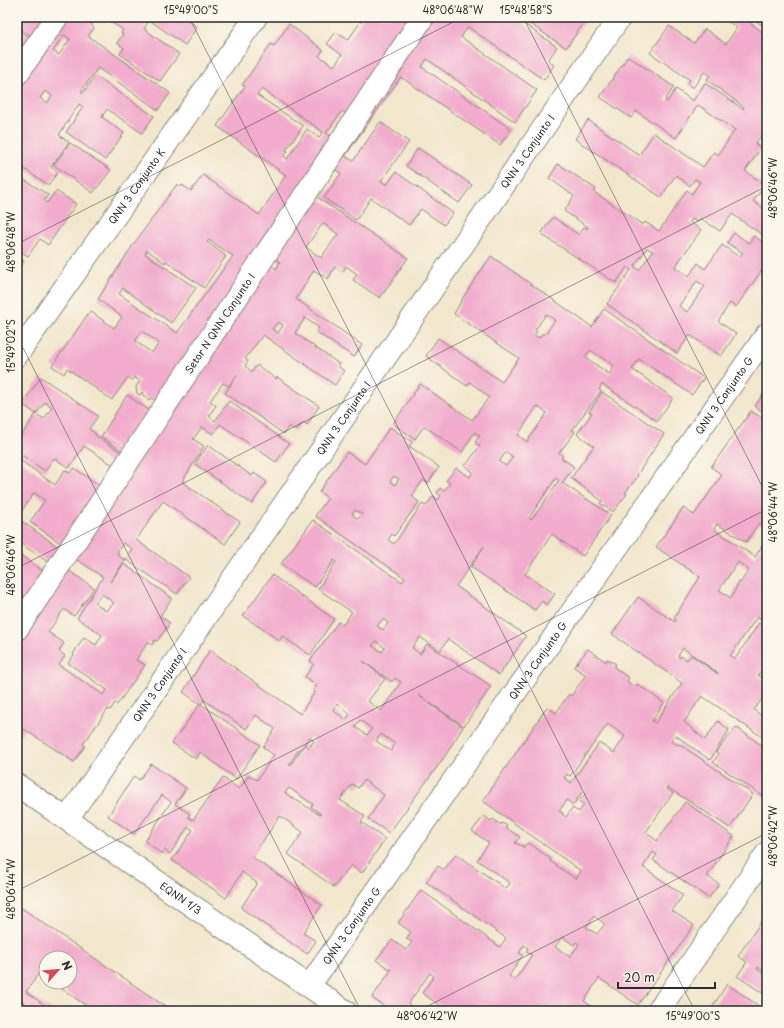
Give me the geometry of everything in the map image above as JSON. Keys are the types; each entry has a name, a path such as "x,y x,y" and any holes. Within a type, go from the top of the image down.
{"street":[{"path":"17,74 57,17"},
{"name":"QNN 3 Conjunto K","path":"17,355 256,17"},
{"name":"Setor N QNN Conjunto I","path":"17,629 423,17"},
{"name":"QNN 3 Conjunto I","path":"67,819 620,17"},
{"name":"QNN 3 Conjunto G","path":"309,986 767,334"},
{"name":"EQNN 1/3","path":"17,785 345,1011"},
{"path":"658,1011 767,853"}],"building":[{"path":"17,17 97,17 91,25 94,28 88,36 170,93 158,110 98,68 81,91 83,93 95,76 154,116 142,133 107,109 102,117 124,133 105,160 66,132 83,107 79,104 59,135 69,142 51,167 58,172 48,185 17,164 17,118 19,118 17,117 17,29 43,47 44,45 17,26","holes":["64,35 70,39 59,55 53,51","45,91 52,96 47,103 40,98"]},
{"path":"98,17 183,17 197,27 185,45 149,20 144,29 179,54 160,81 120,54 124,48 117,43 123,34 121,33 123,30 105,18 104,21"},
{"path":"364,17 514,17 557,47 548,60 554,65 544,80 468,27 461,37 537,90 515,122 427,59 422,67 511,129 500,145 401,77 345,156 353,161 380,122 409,142 381,181 387,185 396,172 453,213 444,225 421,209 409,225 371,198 356,220 324,198 341,173 335,170 317,197 408,258 380,298 353,280 357,274 346,266 343,272 335,267 328,279 314,270 296,299 362,345 354,357 316,332 319,328 305,318 295,333 339,364 338,366 344,371 335,385 263,335 245,359 248,361 245,366 252,372 257,365 319,406 307,425 303,422 296,431 289,426 284,434 225,393 237,375 229,386 223,383 210,401 216,405 209,416 215,421 229,401 289,444 276,462 220,424 213,434 202,427 193,439 204,446 182,482 240,522 225,544 163,501 136,540 189,577 177,594 125,559 132,549 123,543 117,552 119,553 117,555 125,560 110,582 124,564 172,598 160,616 170,623 157,641 155,640 152,645 148,642 136,660 145,665 117,705 115,703 110,710 108,709 83,744 85,746 74,762 24,729 17,738 17,553 49,575 55,567 17,541 17,518 70,555 72,551 30,522 45,500 34,493 21,512 17,509 17,458 55,485 65,470 70,473 74,468 112,494 113,465 84,446 69,468 54,458 45,471 17,452 17,442 36,414 22,404 41,377 98,416 89,429 96,434 95,435 135,462 136,460 101,437 127,395 163,420 156,401 151,398 149,400 143,395 142,392 140,395 137,393 136,387 140,381 134,377 132,380 128,377 112,400 67,368 64,374 52,366 90,311 114,328 122,317 98,299 133,245 177,184 180,187 182,185 191,191 203,175 259,215 286,175 217,126 245,86 242,85 271,44 274,46 289,24 323,50 319,56 334,66 342,55 327,44 336,32 348,40","holes":["262,89 323,132 319,138 307,129 287,159 284,156 288,151 286,150 303,126 257,95","342,111 346,113 331,136 326,133","306,203 311,207 290,237","323,223 338,234 321,258 306,247","209,240 233,256 177,333 119,294 123,288 171,323 196,288 145,254 147,250 165,263 166,261 204,288 226,256 207,242","275,259 280,262 276,269 271,265","278,322 283,325 278,333 272,329","142,331 159,343 152,353 135,341","45,402 52,407 44,419 36,414","70,555 103,577 77,618 102,635 96,645 84,637 68,663 107,690 103,695 59,665 65,656 59,651 64,643 48,632 64,609 74,616 94,588 68,570","102,594 114,603 106,611 95,603"]},
{"path":"520,17 588,17 566,48"},
{"path":"742,17 767,35 767,128 755,144 761,148 745,171 765,185 753,201 767,211 767,238 732,214 720,231 700,218 697,222 692,219 690,222 701,230 675,267 689,276 698,263 705,269 722,245 739,257 743,253 727,243 734,233 749,243 754,236 767,245 767,269 764,267 736,307 730,303 718,321 736,334 721,356 690,335 677,353 607,304 631,270 627,267 616,283 541,234 553,217 579,235 584,227 587,229 588,227 564,211 574,196 549,178 558,164 596,189 594,192 643,225 645,222 659,231 687,190 692,194 700,182 695,179 690,186 676,175 661,197 575,139 588,120 639,155 654,133 703,167 714,152 718,155 735,130 698,105 676,138 636,111 631,118 600,97 628,56 674,87 665,100 667,102 676,89 693,101 705,83 743,109 744,107 707,80 710,75 704,72 693,88 687,84 690,80 650,53 669,26 694,43 705,29 726,44 737,28 724,18","holes":["647,248 653,251 639,270 634,266","697,281 705,286 687,312 679,306"]},
{"path":"751,17 767,17 767,29"},
{"path":"70,143 111,170 93,193 54,165"},
{"path":"418,148 472,185 459,203 406,166"},
{"path":"23,179 48,195 44,201 47,203 56,191 76,204 48,245 40,239 28,256 17,249 17,188"},
{"path":"17,256 24,261 17,272"},
{"path":"491,256 592,327 604,309 704,378 692,395 639,359 632,369 673,398 657,421 602,384 599,390 601,391 572,430 575,432 559,453 563,456 561,458 574,467 562,483 611,515 583,556 552,534 525,574 555,594 547,605 542,601 535,610 471,567 484,546 456,586 526,636 499,675 448,639 440,651 420,637 412,648 420,654 427,644 491,686 464,726 418,695 463,727 445,756 389,833 368,819 384,795 364,780 358,788 352,784 340,800 365,816 361,822 385,839 362,873 351,865 334,887 288,854 303,832 280,816 252,857 322,905 303,933 316,941 307,954 241,908 257,883 242,872 226,898 172,860 193,830 188,827 170,854 165,850 162,854 145,841 171,802 162,795 134,834 108,816 134,776 139,780 151,764 186,788 175,804 190,814 188,817 193,820 223,778 239,789 249,775 257,780 274,755 263,747 275,729 256,715 246,729 204,700 201,704 260,745 236,779 200,752 196,759 172,743 200,704 183,692 210,650 300,714 315,692 313,691 317,685 305,677 314,664 310,661 338,622 343,625 352,612 318,589 336,562 334,560 315,587 281,564 313,520 402,582 405,578 315,516 328,498 319,492 347,452 365,464 390,427 412,442 409,446 439,467 428,483 423,480 412,496 419,502 394,536 392,534 388,540 394,544 422,504 426,506 433,496 438,500 441,496 437,493 440,488 444,491 450,483 446,481 456,468 470,477 473,472 465,466 480,446 475,442 480,436 475,432 462,452 424,426 415,439 393,424 420,384 472,420 489,397 470,382 467,386 426,356 438,338 502,382 519,358 454,314 464,296","holes":["546,314 555,320 545,335 543,333 539,338 534,335 537,332 535,330","590,350 614,366 609,374 585,357","537,406 547,413 527,442 518,435","506,452 513,457 506,466 499,462","394,476 399,479 395,485 390,481","556,478 559,480 531,520 529,518","355,510 362,514 358,519 352,514","383,619 388,623 383,630 377,626","376,641 385,648 382,652 372,646","363,661 392,682 395,678 401,682 381,711 368,701 385,679","337,704 350,714 346,720 333,710","360,720 372,729 367,735 355,727","381,734 395,744 391,751 376,741","310,737 314,741 309,748 305,744 290,766 289,765 299,749 301,749","289,788 313,804 311,807 321,814 320,815 315,812 285,793"]},
{"path":"767,388 767,415 755,406"},
{"path":"602,392 664,434 637,475 638,476 625,493 627,494 613,512 600,503 602,501 571,478 594,446 577,434 592,413 589,412"},
{"path":"751,411 767,421 767,450 760,461 767,466 767,529 759,523 746,542 717,524 714,529 755,557 764,543 767,545 767,624 757,617 730,656 735,659 759,623 767,628 767,673 762,670 758,675 764,679 767,674 767,702 762,699 754,710 762,716 767,708 767,799 713,762 719,754 716,752 736,727 761,745 765,739 702,696 684,722 705,740 718,721 729,730 710,760 675,735 671,741 678,745 679,744 753,794 730,828 667,787 666,789 673,793 646,832 657,841 685,802 734,836 707,876 719,884 709,898 653,860 657,855 653,852 643,867 683,895 672,911 694,925 638,1005 599,978 584,1001 598,1011 448,1011 422,993 434,976 430,973 408,1004 412,1007 409,1011 391,1011 372,998 391,970 376,960 392,940 406,950 412,942 406,939 411,932 398,923 421,890 500,947 506,938 426,882 438,866 444,870 456,854 506,889 510,883 477,860 489,843 472,831 484,816 491,821 493,819 501,825 502,823 507,826 506,828 520,837 515,843 523,846 523,848 527,843 533,846 551,859 550,861 576,879 581,871 483,801 547,707 556,713 569,694 571,696 586,675 574,667 588,649 606,662 607,659 616,664 614,667 629,678 627,681 634,687 637,684 664,703 652,721 655,723 682,683 612,634 638,597 675,622 676,620 674,618 700,577 656,547 683,508 694,515 722,475 711,467","holes":["738,562 749,570 740,583 739,582 731,598 719,590","683,648 718,674 691,655 687,660 681,656 680,658 678,656","608,724 625,736 614,753 599,743 571,783 564,778 567,774 570,776","583,791 586,793 579,801 584,805 579,812 572,808 566,817 559,811 567,800 573,805","594,916 605,924 597,934 586,927","562,937 574,945 576,942 579,944 570,957 555,947","524,945 528,948 526,952 532,955 515,980 509,976 523,955 519,953"]},
{"path":"208,445 252,476 254,473 267,482 252,504 195,464"},
{"path":"272,575 334,619 310,655 282,636 280,641 243,616"},
{"path":"17,905 172,1011 94,1011 64,990 78,990 78,950 38,950 38,974 26,992 53,1011 17,1011"},
{"path":"767,913 767,974 758,967 757,969 767,976 767,996 737,976 747,962 738,956"},
{"path":"727,984 766,1011 710,1011"}]}
